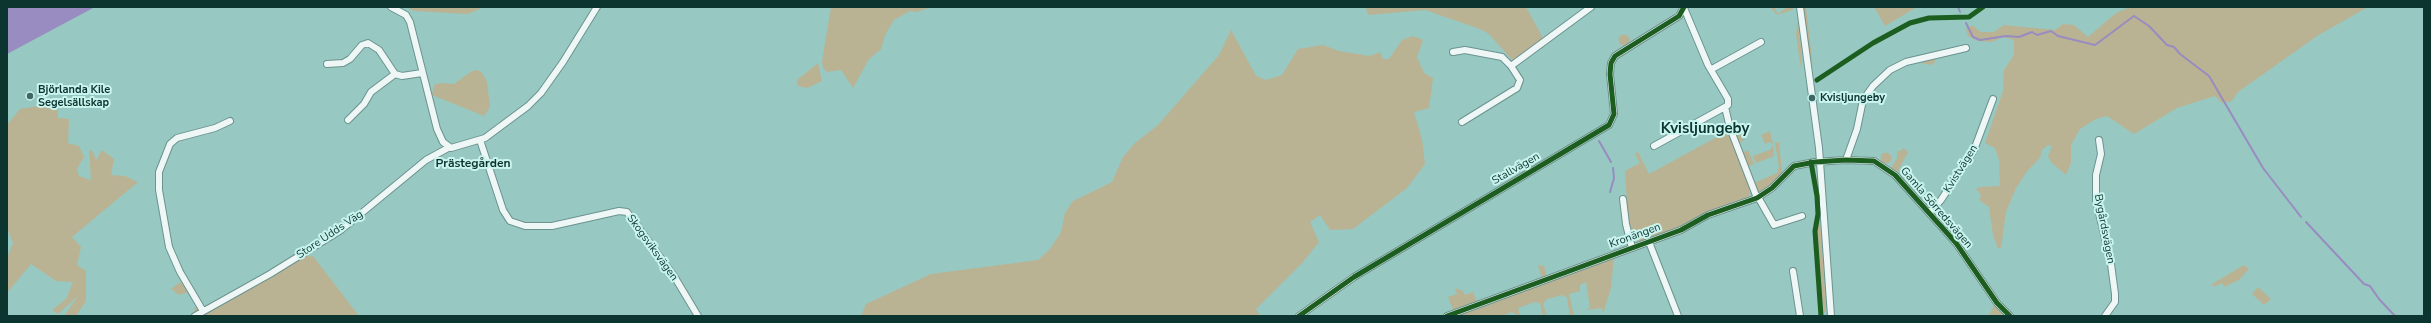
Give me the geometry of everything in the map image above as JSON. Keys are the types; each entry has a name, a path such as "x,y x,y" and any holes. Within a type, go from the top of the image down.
{"street":[{"path":"391,7 409,19 437,129 448,148"},
{"name":"Store Udds Väg","path":"195,316 270,274 341,230 426,160 448,148 458,147 480,140 498,130 541,93 597,7"},
{"path":"1511,66 1591,7"},
{"path":"1684,7 1708,65 1712,69 1728,99 1725,107 1730,128 1758,197 1774,225 1802,216"},
{"name":"Stallvägen","path":"1299,316 1358,274 1609,125 1614,114 1610,63 1614,56 1678,16 1684,7"},
{"path":"1800,7 1820,161 1830,316"},
{"path":"1712,69 1761,42"},
{"path":"328,64 343,63 350,59 362,45 368,44 379,50 395,74 402,76 422,73"},
{"path":"1846,160 1857,129 1863,100 1873,86 1890,70 1906,62 1966,48"},
{"path":"1453,52 1465,50 1502,57 1511,66 1520,80 1517,88 1462,122"},
{"path":"348,120 364,104 371,92 395,74"},
{"name":"Kvistvägen","path":"1930,212 1941,200 1974,150 1993,99"},
{"path":"1654,146 1725,107"},
{"path":"204,311 180,272 169,247 159,190 159,172 170,144 178,138 215,128 230,121"},
{"name":"Skogsviksvägen","path":"480,140 503,210 510,221 525,226 552,226 619,211 627,212 674,276 698,316"},
{"name":"Bygårdsvägen","path":"2099,140 2101,154 2096,175 2096,200 2115,288 2115,302 2105,316"},
{"name":"Gamla Sörredsvägen","path":"1820,161 1867,160 1882,165 1894,175 1930,212 1968,259 1997,303 2010,316"},
{"name":"Kronängen","path":"1447,316 1681,230 1708,215 1758,197 1772,188 1794,166 1820,161"},
{"name":"Kronängen","path":"1623,199 1625,219 1632,248"},
{"name":"Kronängen","path":"1649,242 1678,316"},
{"path":"1793,271 1800,316"}],"shaded area":[{"path":"7,7 95,7 7,54"},
{"path":"406,7 484,7 468,14 414,11"},
{"path":"831,7 932,7 917,12 910,11 894,20 885,35 881,49 869,59 853,88 841,70 827,72 823,68 822,61"},
{"path":"1365,7 1526,7 1544,40 1512,60 1489,34 1480,29 1425,10 1369,15"},
{"path":"1770,7 1774,7 1778,14 1787,7 1794,7 1792,10 1777,15"},
{"path":"1803,7 1806,7 1813,66 1808,46"},
{"path":"1874,7 1917,7 1885,26"},
{"path":"2130,7 2368,7 2317,36 2238,92 2232,101 2222,103 2215,96 2177,108 2134,134 2107,116 2096,119 2080,129 2071,145 2071,163 2066,175 2051,162 2048,156 2052,146 2048,145 2042,150 2040,158 2028,170 2016,188 2006,212 2001,248 1998,248 1993,235 1989,207 1979,200 1981,195 1976,189 1980,187 2000,186 1999,160 1995,148 1985,143 2003,91 2004,70 2014,55 2014,40 2003,37 1992,42 1978,41 1968,36 1966,29 1972,25 1981,32 1994,32 2004,25 2055,30 2063,24 2074,25 2088,37 2116,13"},
{"path":"1798,22 1802,57 1801,69 1796,34"},
{"path":"1231,30 1256,76 1266,80 1282,75 1298,49 1323,45 1339,51 1370,56 1380,52 1383,59 1389,59 1402,40 1413,36 1423,40 1417,57 1424,73 1433,78 1429,108 1414,112 1422,139 1425,164 1407,188 1353,229 1330,230 1320,215 1310,222 1319,242 1303,262 1256,309 1260,316 861,316 866,304 931,274 1038,260 1050,249 1061,232 1065,213 1073,201 1112,182 1123,157 1135,143 1158,125 1219,55"},
{"path":"1624,34 1628,36 1630,40 1628,44 1624,46 1620,44 1618,40 1620,36"},
{"path":"1934,58 1936,60 1932,65 1921,63"},
{"path":"818,63 822,81 807,88 798,86 797,80"},
{"path":"478,70 483,74 487,82 490,107 484,116 432,95 434,85 441,83 454,84 472,71"},
{"path":"58,103 58,118 69,119 68,143 79,146 84,157 77,169 79,176 91,180 89,151 92,150 96,160 102,150 114,159 111,175 125,176 138,182 72,237 81,247 77,265 86,271 86,301 76,316 64,316 78,296 58,314 52,310 66,299 73,282 56,281 31,264 7,293 7,258 13,243 7,228 7,125 20,109"},
{"path":"1738,126 1742,139 1745,140 1739,143 1733,128"},
{"path":"1728,131 1750,186 1749,197 1681,228 1643,242 1634,240 1629,232 1625,171 1640,163 1635,154 1638,152 1649,174"},
{"path":"1770,131 1773,144 1769,142 1765,144 1761,135"},
{"path":"1779,142 1782,172 1770,187 1758,192 1754,183 1777,173 1779,167 1775,143"},
{"path":"1773,145 1774,156 1756,163 1753,156 1770,150"},
{"path":"1903,148 1908,152 1897,173 1891,168 1897,158 1897,151 1901,151"},
{"path":"1748,150 1754,164 1748,167 1742,153"},
{"path":"1886,152 1890,154 1892,158 1890,162 1886,164 1882,162 1880,158 1882,154"},
{"path":"1820,219 1826,303 1826,311 1823,313 1817,231"},
{"path":"308,254 310,257 313,256 359,316 198,316 233,299 237,295"},
{"path":"1614,256 1611,288 1603,314 1602,308 1585,310 1590,308 1586,282 1580,285 1580,291 1569,294 1574,316 1570,316 1567,298 1563,295 1547,299 1543,304 1547,316 1543,316 1540,303 1535,302 1518,308 1520,316 1511,312 1503,316 1456,316 1464,311"},
{"path":"1538,265 1544,266 1547,277 1542,279"},
{"path":"2244,265 2249,269 2239,280 2224,287 2222,283 2213,287 2212,284"},
{"path":"184,282 198,305 199,310 195,312 196,304 189,292 179,295 171,289 179,283"},
{"path":"2258,287 2271,299 2264,305 2252,294"},
{"path":"1455,288 1463,291 1465,295 1473,292 1477,302 1453,310 1448,297 1457,294"},
{"path":"1994,305 2003,315 2004,316 1989,316"}],"waterway":[{"path":"1958,7 1960,12"},
{"path":"1966,23 1973,37 1980,40 2006,36 2019,37 2032,32 2037,35 2051,31 2058,36 2095,45 2134,16 2149,26 2167,45 2174,47 2180,54 2209,76 2263,168 2301,217"},
{"path":"1599,141 1611,162"},
{"path":"1610,192 1614,178 1613,168"},
{"path":"2306,222 2364,284 2370,286 2379,299 2395,316"}],"cycle path":[{"path":"1299,316 1354,277 1609,125 1614,114 1610,74 1611,63 1615,56 1679,16 1684,7"},
{"path":"1817,80 1873,43 1910,23 1929,18 1969,17 1983,7"},
{"path":"1447,316 1681,230 1708,215 1757,198 1772,188 1794,166 1815,162 1846,160 1874,161 1895,175 1956,243 1997,303 2010,316"},
{"path":"1811,162 1817,196 1818,214 1815,231 1821,316"}],"place":[{"name":"Björlanda Kile Segelsällskap","path":"30,96"},
{"name":"Kvisljungeby","path":"1812,98"}],"district":[{"name":"Kvisljungeby","path":"1705,129"},
{"name":"Prästegården","path":"473,164"}]}
